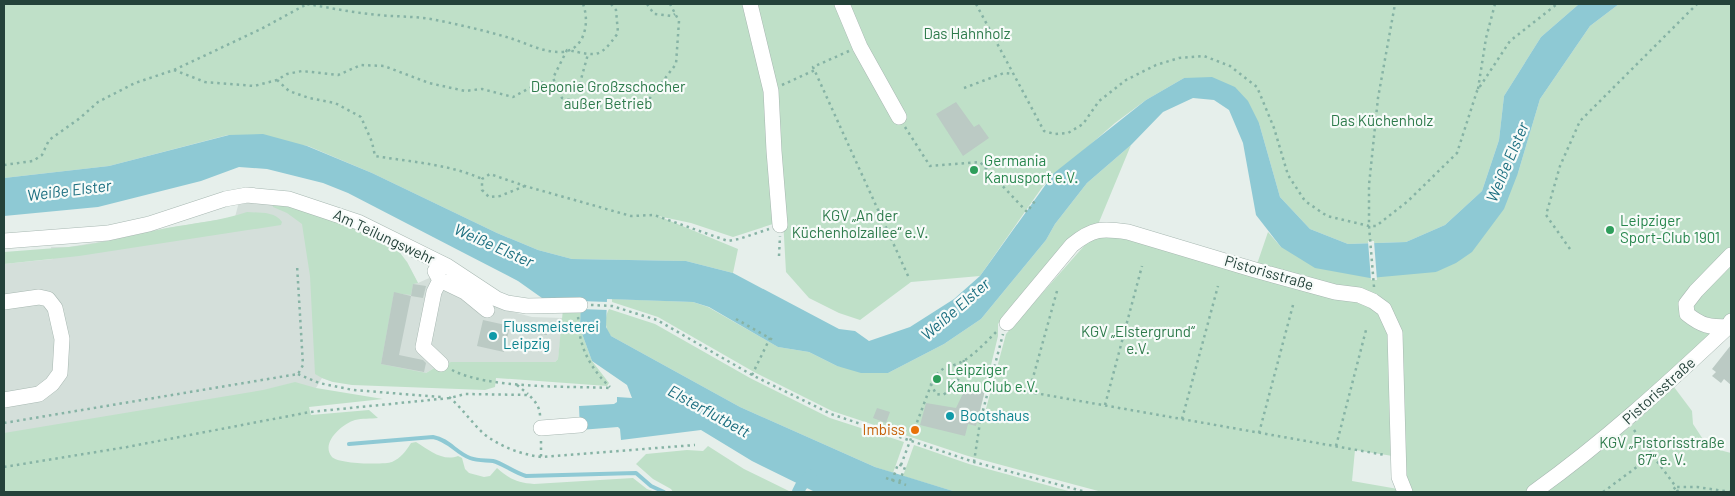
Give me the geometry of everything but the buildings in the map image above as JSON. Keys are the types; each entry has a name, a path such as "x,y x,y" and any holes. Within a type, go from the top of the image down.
{"lane":[{"path":"750,4 771,91 780,225"},
{"path":"842,4 860,47 899,117"},
{"name":"Am Teilungswehr","path":"4,241 108,233 149,224 225,199 247,195 289,199 358,222 447,266 497,299 527,306 576,305"},
{"name":"Pistorisstraße","path":"1007,323 1072,245 1083,236 1095,230 1128,232 1264,273 1335,292 1359,295 1374,301 1384,309 1395,333 1399,477 1405,492"},
{"path":"1730,328 1709,328 1696,322 1687,314 1686,304 1731,255"},
{"path":"429,257 440,280 465,292 487,310"},
{"path":"440,280 434,292 423,347 441,364"},
{"path":"4,302 39,297 48,299 55,308 62,339 60,373 52,384 39,394 4,400"},
{"name":"Pistorisstraße","path":"1534,492 1627,420 1730,328"},
{"path":"540,428 580,425"}],"path":[{"path":"4,165 33,161 42,155 50,140 98,102 135,82 174,70 261,29 306,4 380,15 411,16 435,20 488,32 549,51 562,52 574,48 585,33 586,18 583,4"},
{"path":"568,50 599,54 608,47 618,33 616,10 611,4"},
{"path":"647,4 654,14 672,16 675,14"},
{"path":"568,50 553,78 562,98 612,110 650,98 676,64 678,22 670,4"},
{"path":"976,4 1044,131 1055,134 1068,133 1083,124 1099,102 1111,91 1126,80 1156,65 1179,58 1204,56 1230,66 1257,86 1274,128 1288,175 1305,200 1327,216 1370,226 1376,226 1408,201 1457,152 1477,91 1486,38 1495,4"},
{"path":"1374,286 1369,185 1378,98 1395,5 1400,4"},
{"path":"1477,91 1510,41 1557,4"},
{"path":"1570,249 1546,215 1560,166 1580,121 1697,4"},
{"path":"771,91 815,70 814,67 860,47"},
{"path":"174,70 205,82 254,86 277,80 287,74 302,71 338,75 361,65 384,66 429,83 465,91 482,89 512,97 541,82 556,86 580,83 588,54"},
{"path":"815,70 909,278"},
{"path":"964,88 1004,73 1013,74"},
{"path":"277,80 289,91 309,98 335,103 361,117 372,142 375,156 428,163 471,174 482,179"},
{"path":"899,117 930,166 980,162 1027,212 1035,201"},
{"path":"482,179 490,174 631,216 654,215 728,241 780,225 779,256"},
{"path":"482,179 482,190 489,197 500,196 526,186"},
{"path":"297,265 303,365 298,374"},
{"path":"1105,406 1142,266"},
{"path":"1182,419 1218,286"},
{"path":"1056,292 1030,392 1399,457"},
{"path":"441,364 464,377 516,384 611,388 592,367 587,357 580,337 579,318 572,313 576,305"},
{"path":"1259,433 1293,305"},
{"path":"608,306 657,320 752,375 831,414 974,462 1086,492"},
{"path":"736,319 771,339 752,375"},
{"path":"892,480 898,464 901,465 936,374 946,366 964,360 1007,323"},
{"path":"974,462 980,422 1007,323"},
{"path":"1336,446 1366,330"},
{"path":"931,384 936,394 943,395 954,388 961,373 964,360"},
{"path":"4,423 298,374 319,383 353,390 450,398 484,434 508,449 523,455 541,457 695,445"},
{"path":"516,384 536,402 540,411 541,457"},
{"path":"4,468 310,412 450,398 465,394 529,395"},
{"path":"1627,420 1678,492"},
{"path":"1603,492 1653,455"},
{"path":"899,483 905,467 901,465"},
{"path":"886,478 906,485"},
{"path":"1670,492 1676,487 1697,486 1731,492"}],"shaded area":[{"path":"272,201 407,262 418,283 445,271 501,309 532,317 563,318 558,359 555,362 451,362 441,364 426,373 333,382 322,378 316,388 4,443 4,264 53,259 51,247 69,247 235,217 239,202"}],"green space":[{"name":"Deponie Großzschocher außer Betrieb","path":"4,4 746,4 767,92 776,223 733,237 691,223 658,216 738,249 733,273 686,261 572,259 538,250 497,233 372,173 308,146 228,135 109,166 4,178"},
{"name":"Das Küchenholz","path":"754,4 1579,4 1541,37 1504,96 1499,140 1482,191 1445,225 1406,242 1348,244 1310,229 1280,197 1259,123 1184,78 1146,100 1115,123 1043,186 980,276 911,282 860,320 839,313 809,298 786,272 783,219"},
{"name":"KGV „Elstergrund“ e.V.","path":"1619,4 1731,4 1731,321 1534,492 1405,492 1399,457 1355,450 1352,481 1398,489 1400,492 1102,492 968,456 832,411 754,372 658,317 612,302 612,299 693,302 708,307 778,347 809,352 837,366 888,373 944,344 981,319 1046,240 1055,224 1087,183 1131,145 1097,227 1069,240 998,324 998,336 979,415 984,416 1006,334 1092,237 1095,230 1255,270 1268,232 1281,247 1436,272 1518,173 1540,99 1590,26"},
{"path":"272,201 353,226 398,250 407,262 418,283 413,284 411,295 394,293 381,364 426,373 441,364 451,362 555,362 558,359 563,309 581,310 580,328 592,361 609,383 607,386 496,378 495,387 485,390 352,385 322,378 315,374 310,276 302,224 287,213 273,207"},
{"path":"247,212 266,213 275,216 282,222 281,225 79,256 4,264 4,252 94,244 167,228 217,220"},
{"path":"609,309 655,324 750,378 830,418 904,442 893,473 875,467 740,407 611,336 607,330 606,323"},
{"path":"295,382 316,388 383,399 309,407 311,415 369,410 378,418 355,420 339,430 334,435 329,446 329,452 336,459 361,463 392,462 403,454 411,443 416,442 431,452 442,456 458,456 462,458 465,469 469,473 484,477 490,476 497,468 514,480 534,484 633,478 647,489 655,492 4,492 4,433 263,390"},
{"name":"KGV „Pistorisstraße 67“ e. V.","path":"1674,387 1692,411 1693,424 1708,447 1731,453 1731,492 1545,492 1631,426"},
{"path":"914,445 969,464 1072,492 956,492 903,476"},
{"path":"708,446 744,469 791,492 673,492 653,479 636,464 646,454 687,450 703,451"}],"water":[{"path":"1579,4 1619,4 1590,26 1540,99 1518,173 1504,209 1472,252 1456,263 1436,272 1370,278 1315,268 1281,247 1256,215 1243,143 1229,110 1214,100 1193,98 1163,112 1131,145 1087,183 1055,224 1046,240 981,319 944,344 888,373 861,373 837,366 809,352 778,347 709,307 693,302 607,299 606,327 611,336 740,407 875,467 956,492 815,492 752,461 701,430 621,440 618,427 580,430 579,406 614,404 617,402 617,397 632,398 627,385 592,361 580,328 581,298 542,298 518,281 348,193 323,183 267,169 239,167 201,181 98,207 4,216 4,178 109,166 229,135 263,134 307,146 372,173 497,233 538,250 572,259 686,261 733,273 839,329 855,331 869,341 910,327 954,299 980,276 1054,173 1146,100 1184,78 1212,77 1235,87 1248,101 1259,123 1280,197 1310,229 1348,244 1406,242 1445,225 1482,191 1499,140 1504,96 1541,37"}],"pier":[{"path":"1368,241 1374,241 1377,280 1371,280"},
{"path":"580,301 608,302 608,310 580,309"}],"waterway":[{"path":"349,444 433,437 470,458 497,462 526,476 636,473 651,486 664,492"},
{"path":"798,492 811,475"}],"place":[{"name":"Germania Kanusport e.V.","path":"974,170"},
{"name":"Leipziger Sport-Club 1901","path":"1610,230"},
{"name":"Flussmeisterei Leipzig","path":"493,336"},
{"name":"Leipziger Kanu Club e.V.","path":"937,379"},
{"name":"Bootshaus","path":"950,416"},
{"name":"Imbiss","path":"915,430"}],"park label":[{"name":"Das Hahnholz","path":"967,34"},
{"name":"KGV „An der Küchenholzallee“ e.V.","path":"860,224"}],"water label":[{"name":"Weiße Elster","path":"1507,162"},
{"name":"Weiße Elster","path":"69,190"},
{"name":"Weiße Elster","path":"494,245"},
{"name":"Weiße Elster","path":"955,309"},
{"name":"Elsterflutbett","path":"709,411"}]}
